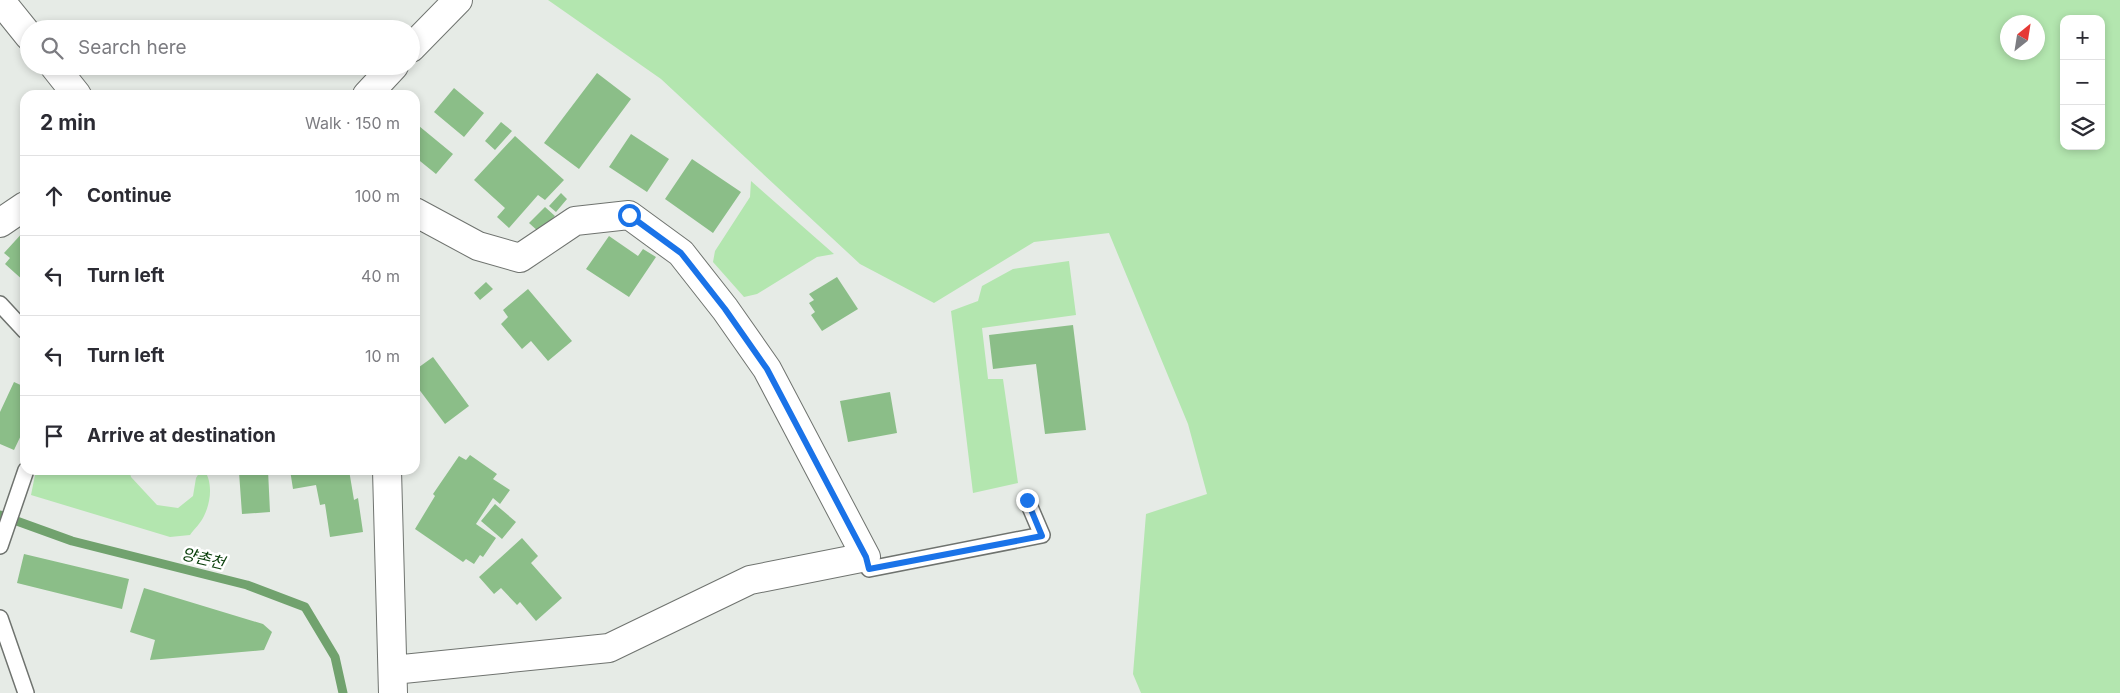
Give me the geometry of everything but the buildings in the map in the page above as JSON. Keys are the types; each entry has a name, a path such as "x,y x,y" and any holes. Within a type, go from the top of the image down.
{"street":[{"path":"0,0 20,25"},
{"path":"420,39 458,0"},
{"path":"61,75 73,90"},
{"path":"372,90 386,75"},
{"path":"0,223 20,209"},
{"path":"387,475 393,682 609,648 750,580 866,557 767,369 725,309 681,253 629,215 575,221 520,258 478,246 420,215"}],"lane":[{"path":"0,304 20,326"},
{"path":"1,542 24,475"},
{"path":"866,557 869,569 1042,536 1027,500"},
{"path":"0,618 26,693"}],"green space":[{"path":"548,0 2120,0 2120,693 1141,693 1133,674 1146,514 1207,494 1188,424 1109,233 1034,242 934,303 860,264 661,79"},
{"path":"751,181 834,254 817,257 757,294 744,297 713,262 715,251 750,197"},
{"path":"1069,261 1076,315 982,328 988,379 1003,379 1018,483 973,493 951,311 978,301 982,286 1013,269"},
{"path":"35,475 130,475 157,505 178,508 193,496 198,475 207,475 210,486 209,498 203,519 190,535 170,537 31,495"}],"waterway":[{"name":"양촌천","path":"0,515 72,541 247,585 305,607 335,657 343,693"}],"route":[{"path":"629,215 681,253 725,309 767,369 866,557 869,569 1042,536 1027,500"}]}
